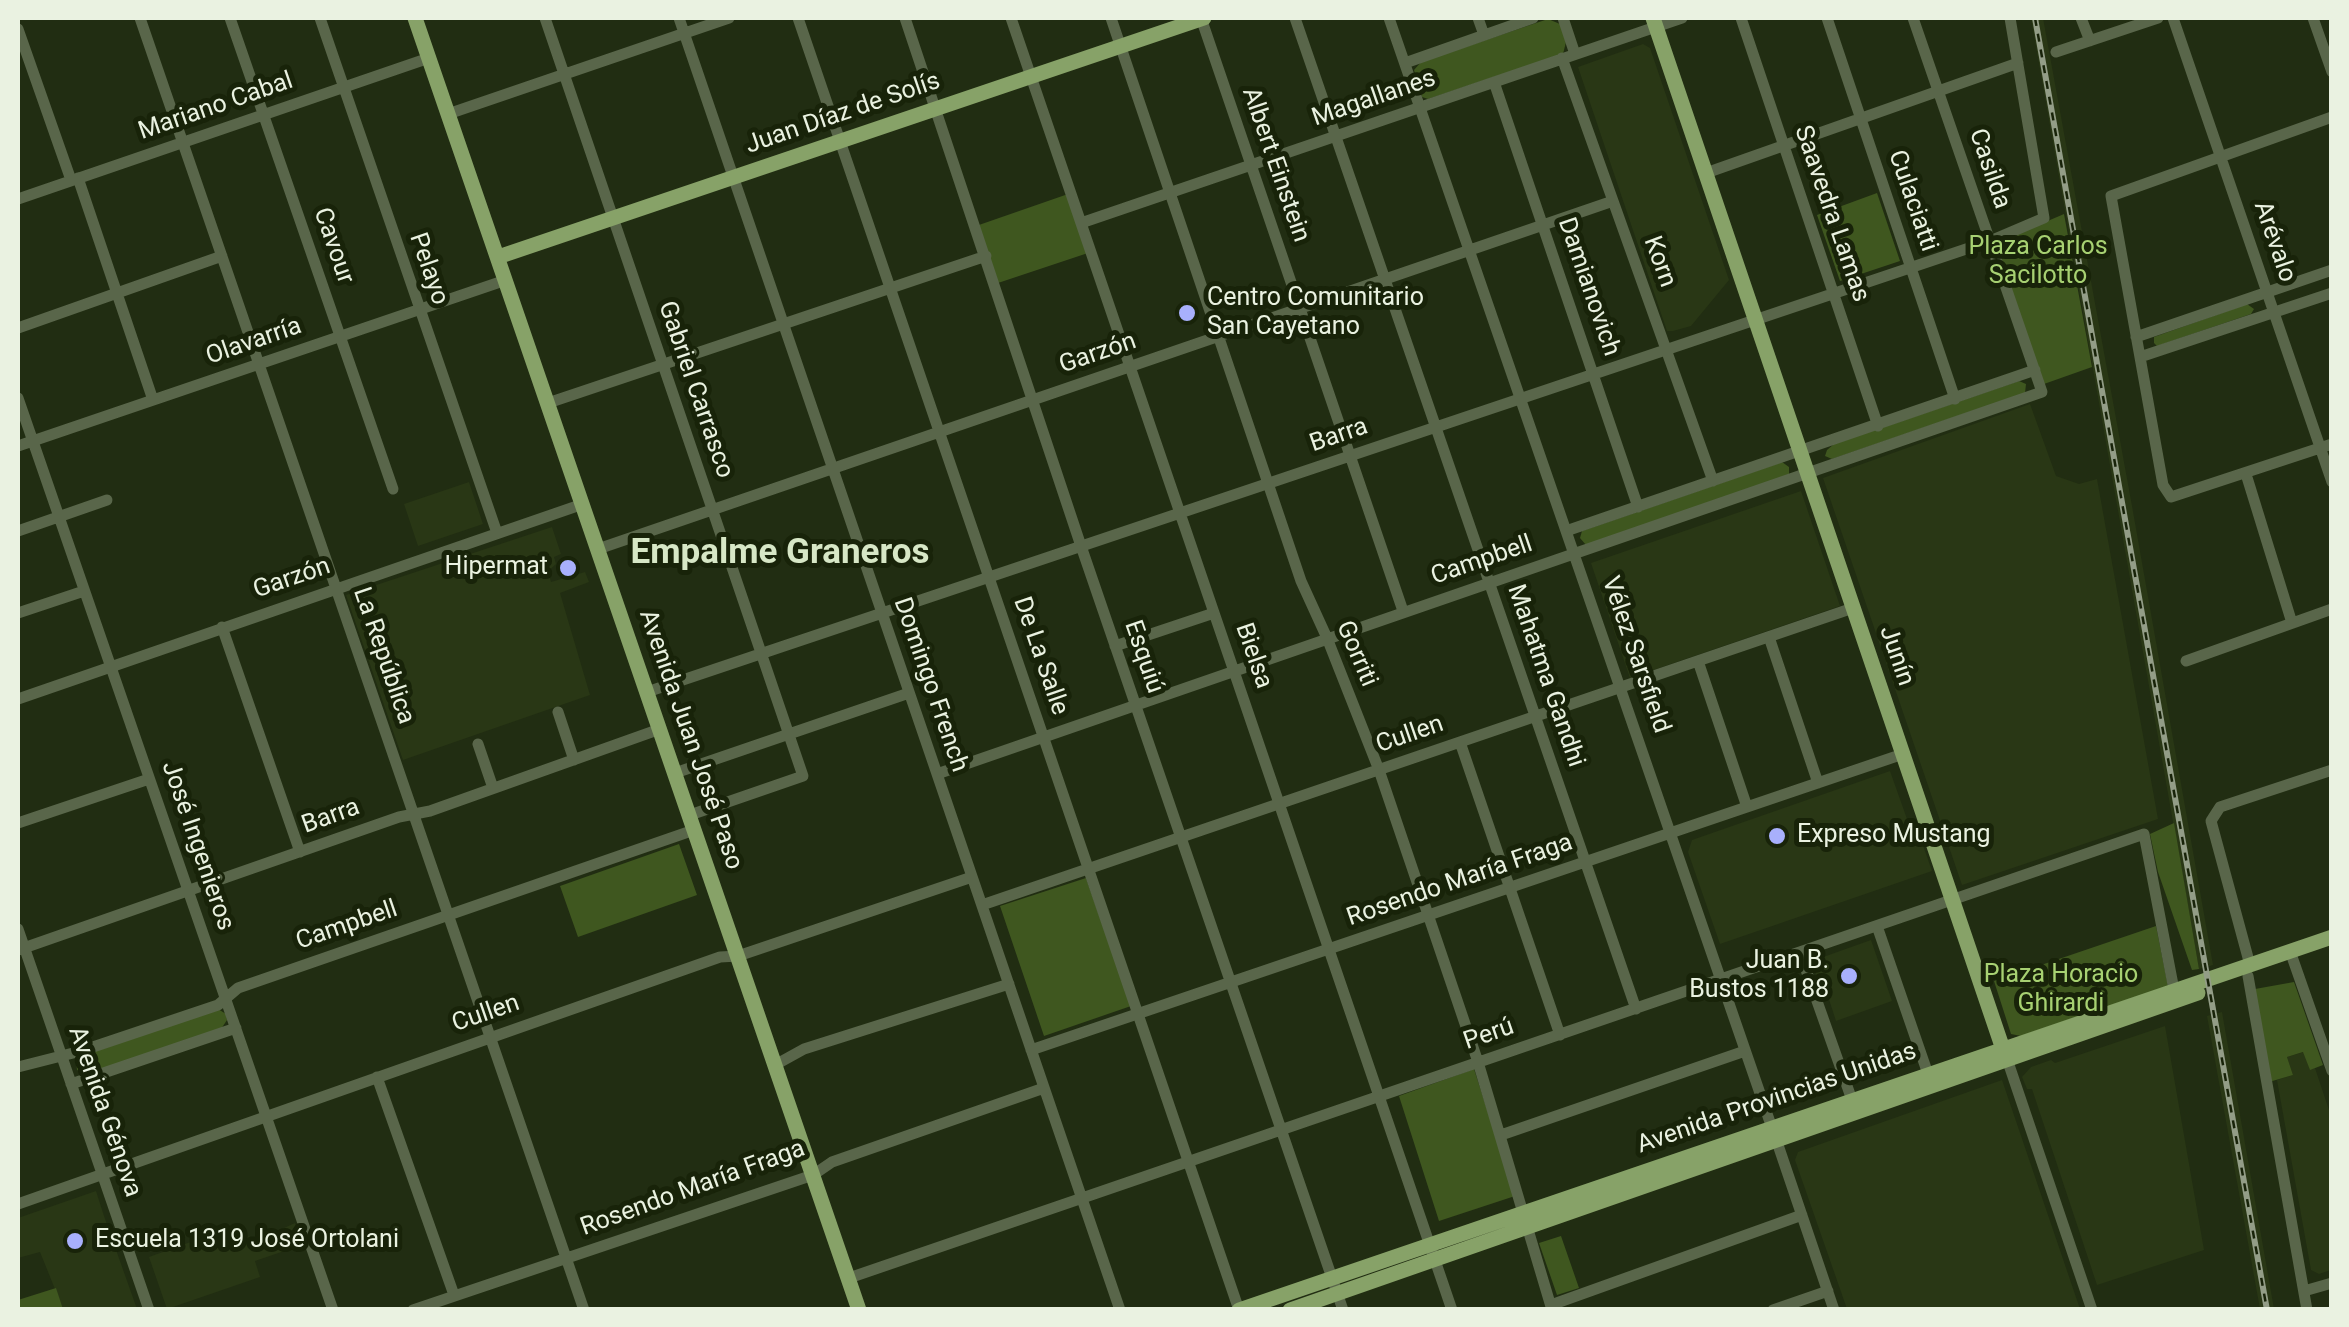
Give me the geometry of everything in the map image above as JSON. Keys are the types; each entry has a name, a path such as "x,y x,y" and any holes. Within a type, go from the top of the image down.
{"main road":[{"name":"Avenida Juan José Paso","path":"414,18 860,1310"},
{"name":"Juan Díaz de Solís","path":"498,257 1202,18"},
{"name":"Junín","path":"1654,22 2005,1054"},
{"name":"Avenida Provincias Unidas","path":"1290,1310 1338,1294 1432,1252 2292,955 2332,936"},
{"name":"Avenida Provincias Unidas","path":"2292,955 2332,947"},
{"name":"Avenida Provincias Unidas","path":"1774,1133 1852,1100 1928,1074 2005,1054 2174,990 2249,970"},
{"name":"Avenida Provincias Unidas","path":"1239,1310 1338,1294"}],"street":[{"name":"La República","path":"140,18 584,1310"},
{"name":"Cavour","path":"230,18 393,489"},
{"name":"Pelayo","path":"320,18 496,534"},
{"name":"Gabriel Carrasco","path":"545,18 803,776"},
{"name":"Domingo French","path":"679,18 1120,1310"},
{"path":"448,114 729,18"},
{"name":"De La Salle","path":"798,18 1239,1310"},
{"name":"Esquiú","path":"905,18 1080,546 1338,1294"},
{"name":"Bielsa","path":"1011,18 1452,1310"},
{"name":"Gorriti","path":"1111,18 1301,581 1379,770 1478,1062 1551,1307"},
{"name":"Albert Einstein","path":"1202,18 1404,611"},
{"name":"Mahatma Gandhi","path":"1294,18 1636,1009"},
{"name":"Vélez Sarsfield","path":"1389,18 1834,1310"},
{"path":"1478,18 1484,35"},
{"path":"1404,63 1533,18"},
{"name":"Korn","path":"1563,18 1569,56 1613,201 1713,482"},
{"name":"Magallanes","path":"1081,223 1569,56 1654,22 1682,18"},
{"name":"Saavedra Lamas","path":"1741,18 1878,426"},
{"name":"Culaciatti","path":"1826,18 1955,398"},
{"name":"Casilda","path":"1913,18 2042,392"},
{"path":"1706,173 2018,63 2010,18"},
{"path":"2082,18 2090,41"},
{"path":"2056,52 2158,18"},
{"name":"Arévalo","path":"2174,18 2274,312 2326,446 2332,482"},
{"path":"2312,18 2332,72"},
{"path":"18,29 154,400"},
{"name":"Mariano Cabal","path":"18,198 428,58"},
{"name":"Barra","path":"647,692 1990,242 2044,218 2018,63"},
{"name":"Damianovich","path":"1494,82 1638,507"},
{"path":"2326,446 2172,497 2163,485 2111,196 2332,117"},
{"name":"Garzón","path":"598,549 1613,201"},
{"path":"18,328 222,256"},
{"path":"548,403 986,256"},
{"path":"2136,337 2332,270"},
{"name":"Olavarría","path":"18,446 506,280"},
{"path":"2140,357 2332,293"},
{"name":"Campbell","path":"1566,531 2035,370"},
{"name":"Campbell","path":"937,774 2042,392"},
{"name":"José Ingenieros","path":"18,398 333,1310"},
{"path":"2246,474 2292,623"},
{"path":"18,530 107,500"},
{"name":"Garzón","path":"18,699 582,504"},
{"path":"18,613 84,591"},
{"name":"Cullen","path":"982,905 1853,608"},
{"path":"2186,660 2332,609"},
{"path":"1115,646 1214,613"},
{"path":"222,627 300,852"},
{"path":"1769,637 1818,782"},
{"path":"1698,661 1747,807"},
{"path":"675,773 910,693"},
{"path":"558,712 574,760"},
{"name":"Barra","path":"21,948 660,729"},
{"path":"1460,742 1560,1034"},
{"path":"478,744 493,788"},
{"name":"Rosendo María Fraga","path":"1031,1050 1903,754"},
{"path":"2307,1310 2249,970 2212,821 2220,807 2332,770"},
{"name":"Campbell","path":"18,1067 132,1034 226,1000 238,988 449,916 803,776"},
{"path":"18,823 150,778"},
{"name":"Perú","path":"848,1278 2144,834 2174,990"},
{"name":"Cullen","path":"18,1204 720,956 738,956 972,877"},
{"path":"1877,926 1928,1074"},
{"name":"Avenida Génova","path":"18,930 21,948 149,1310"},
{"path":"1800,953 1852,1100"},
{"path":"2292,955 2332,1071"},
{"path":"775,1065 804,1049 1009,984"},
{"path":"71,1084 236,1028"},
{"path":"1501,1136 1746,1051"},
{"name":"Junín","path":"2005,1054 2092,1310"},
{"path":"378,1077 454,1296"},
{"name":"Rosendo María Fraga","path":"412,1310 813,1174 832,1162 1044,1088"},
{"path":"1551,1307 1802,1214"},
{"path":"2304,1291 2332,1282"},
{"path":"1772,1310 1828,1291"}],"shaded area":[{"path":"2031,18 2043,18 2132,506 2213,965 2199,969"},
{"path":"1643,44 1650,48 1729,280 1691,326 1673,331 1667,331 1578,67"},
{"path":"2030,404 2056,476 2079,484 2097,479 2158,819 1962,885 1823,478"},
{"path":"469,482 483,524 418,546 404,504"},
{"path":"1801,491 1840,606 1630,678 1591,563"},
{"path":"552,527 561,554 554,557 556,564 548,571 551,582 585,572 589,582 560,593 590,695 403,760 346,595"},
{"path":"1890,771 1912,833 1918,831 1932,871 1720,944 1688,852 1692,840"},
{"name":"Juan B. Bustos 1188","path":"1871,940 1892,1001 1836,1021 1812,961"},
{"path":"2222,1012 2274,1309 2260,1309 2207,1016"},
{"path":"2165,1026 2204,1250 2097,1285 2032,1089 2027,1089 2022,1077 2031,1067 2051,1060 2055,1063"},
{"path":"2304,1052 2310,1069 2315,1068 2331,1116 2331,1270 2319,1274 2311,1270 2277,1080 2293,1075 2287,1057"},
{"path":"2002,1080 2080,1309 1847,1309 1795,1160 1798,1152"},
{"name":"Escuela 1319 José Ortolani","path":"96,1191 137,1309 63,1309 40,1252 18,1258 18,1218"},
{"path":"295,1223 302,1245 255,1261 260,1277 167,1309 149,1257 221,1231 226,1244 250,1236 253,1242"}],"green space":[{"path":"1548,19 1560,24 1566,42 1563,54 1428,99 1422,97 1414,70 1421,62"},
{"path":"1071,193 1091,252 995,284 976,226"},
{"path":"1877,193 1900,261 1840,281 1817,215"},
{"name":"Plaza Carlos Sacilotto","path":"2064,214 2092,367 2044,384 1994,244"},
{"path":"2247,304 2254,309 2251,314 2157,346 2154,343 2154,337"},
{"path":"2019,381 2026,384 2025,393 1832,459 1825,456 1834,444"},
{"path":"1782,462 1789,467 1789,475 1586,545 1580,538 1582,531"},
{"path":"2174,823 2199,969 2192,970 2158,872 2150,834"},
{"path":"679,844 697,895 578,937 560,886"},
{"path":"1086,878 1131,1006 1044,1036 1000,906"},
{"name":"Plaza Horacio Ghirardi","path":"2156,926 2168,986 2021,1036 2011,1034 1994,981"},
{"path":"2294,982 2323,1065 2310,1070 2303,1052 2287,1057 2293,1075 2269,1082 2255,989"},
{"path":"218,1009 226,1014 227,1020 221,1029 86,1075 77,1070 79,1055"},
{"path":"1474,1069 1515,1196 1439,1221 1399,1096"},
{"path":"1561,1236 1579,1288 1557,1295 1539,1243"},
{"path":"56,1288 63,1309 18,1309 18,1300"}],"railway":[{"path":"2035,18 2267,1310"}],"place":[{"name":"Centro Comunitario San Cayetano","path":"1187,313"},
{"name":"Hipermat","path":"568,568"},
{"name":"Expreso Mustang","path":"1777,836"},
{"name":"Juan B. Bustos 1188","path":"1849,976"},
{"name":"Escuela 1319 José Ortolani","path":"75,1241"}],"district":[{"name":"Empalme Graneros","path":"780,554"}]}
